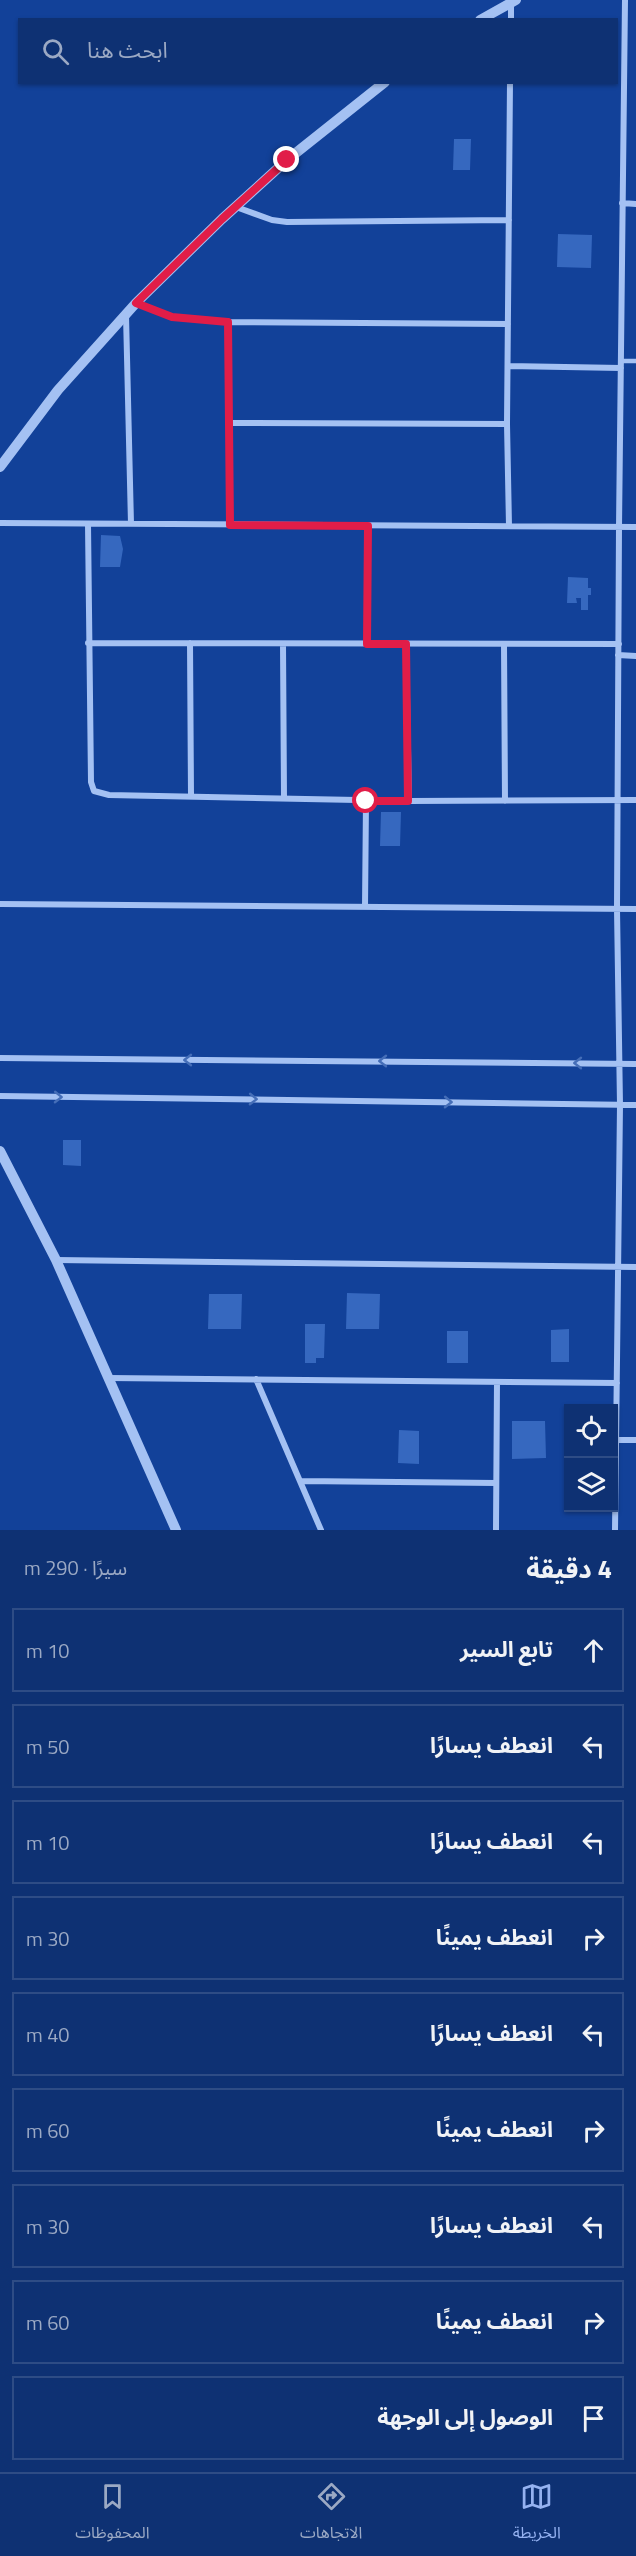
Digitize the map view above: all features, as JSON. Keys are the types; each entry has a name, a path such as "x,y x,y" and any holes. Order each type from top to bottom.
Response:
{"street":[{"path":"616,1404 620,1105 617,909 618,644 625,0"},
{"path":"484,18 514,1"},
{"path":"511,18 514,1"},
{"path":"0,467 58,390 136,303 287,160 382,84"},
{"path":"509,526 507,424 510,84"},
{"path":"622,203 636,204"},
{"path":"236,207 272,220 287,222 509,220"},
{"path":"136,303 172,317 228,322 508,324"},
{"path":"126,315 131,524"},
{"path":"228,322 230,525"},
{"path":"508,366 621,365"},
{"path":"229,423 507,424"},
{"path":"0,523 636,527"},
{"path":"88,524 91,782 94,791 109,795 366,801 636,800"},
{"path":"367,644 368,526"},
{"path":"88,643 618,644"},
{"path":"190,643 191,796"},
{"path":"283,644 284,798"},
{"path":"406,644 408,801"},
{"path":"504,645 505,801"},
{"path":"618,655 636,656"},
{"path":"365,907 366,801"},
{"path":"0,904 636,909"},
{"path":"0,1058 636,1064"},
{"path":"0,1096 636,1105"},
{"path":"0,1150 56,1260 176,1530"},
{"path":"56,1260 636,1266"},
{"path":"108,1378 616,1383"},
{"path":"256,1379 321,1530"},
{"path":"496,1530 497,1382"},
{"path":"618,1440 636,1440"},
{"path":"615,1530 616,1458"},
{"path":"300,1481 496,1483"}],"lane":[{"path":"621,365 636,361"}],"building":[{"path":"454,139 471,139 470,170 453,170"},
{"path":"558,234 592,235 591,268 557,267"},
{"path":"101,535 120,536 123,549 120,567 100,567"},
{"path":"568,577 588,578 591,595 588,595 588,610 581,610 581,598 576,598 577,603 567,603"},
{"path":"381,812 401,812 400,846 380,846"},
{"path":"63,1140 81,1140 81,1166 63,1165"},
{"path":"347,1293 380,1294 379,1329 346,1329"},
{"path":"209,1294 242,1294 241,1329 208,1329"},
{"path":"305,1324 325,1324 324,1358 316,1358 316,1363 305,1363"},
{"path":"569,1329 569,1362 551,1362 551,1330"},
{"path":"447,1331 468,1331 468,1363 447,1363"},
{"path":"512,1421 545,1421 546,1458 512,1459"},
{"path":"399,1430 419,1431 419,1464 398,1463"}],"route":[{"path":"287,160 222,219 136,303 172,317 228,322 230,525 368,526 367,644 406,644 408,801 366,801"}]}
